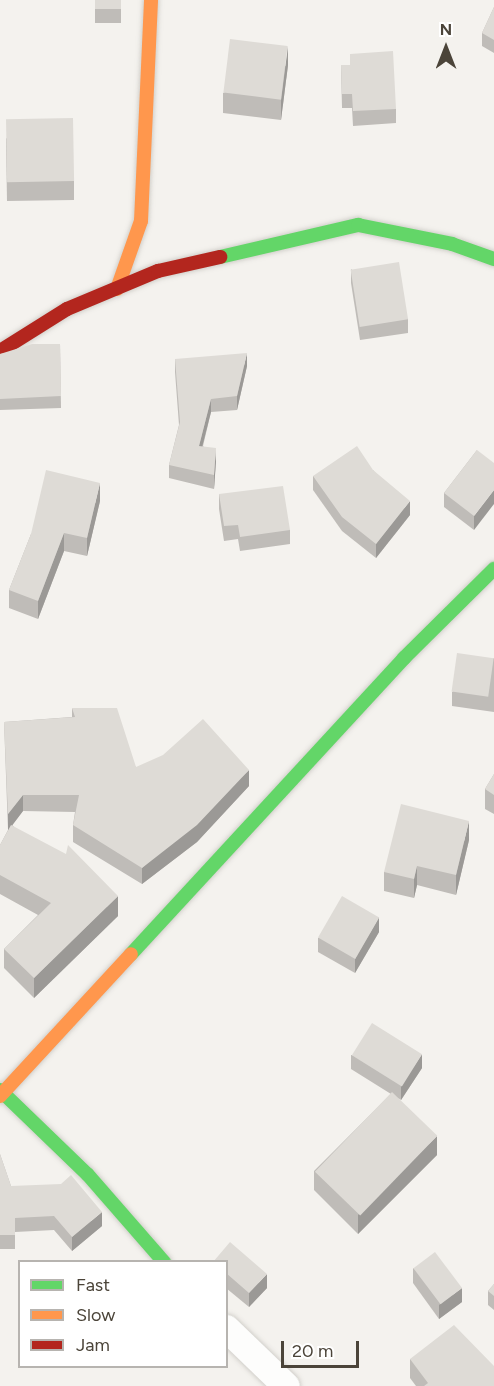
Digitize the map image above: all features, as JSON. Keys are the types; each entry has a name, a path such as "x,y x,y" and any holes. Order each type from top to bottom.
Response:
{"street":[{"path":"117,289 141,221 151,0"},
{"path":"0,351 68,309 158,271 358,225 452,244 494,259"},
{"path":"162,1260 2,1093 404,658 494,569"},
{"path":"228,1330 286,1386"}],"building":[{"path":"95,0 121,0 121,9 95,9"},
{"path":"494,7 494,40 482,33"},
{"path":"230,39 288,46 281,100 223,93"},
{"path":"393,51 396,109 353,111 352,94 342,94 341,65 350,65 350,54"},
{"path":"73,118 74,181 7,182 6,119"},
{"path":"399,262 408,319 360,327 351,270"},
{"path":"32,344 60,344 61,396 0,399 0,354"},
{"path":"247,353 237,396 211,399 199,446 216,448 214,475 169,465 180,422 175,359"},
{"path":"357,446 373,470 410,501 376,544 342,517 313,476"},
{"path":"477,450 494,463 494,490 474,516 444,493"},
{"path":"46,470 100,483 87,538 64,533 38,601 9,590 31,534"},
{"path":"283,486 290,530 240,537 238,525 224,526 219,494"},
{"path":"457,653 494,658 488,697 452,692"},
{"path":"72,708 117,708 136,767 163,755 203,719 249,770 197,825 142,868 73,825 79,795 23,795 8,814 4,722 75,717"},
{"path":"494,774 494,795 485,789"},
{"path":"401,804 469,821 456,875 417,866 414,879 384,872"},
{"path":"11,825 66,854 68,845 118,896 34,978 4,949 51,903 0,875 0,845"},
{"path":"342,896 379,918 355,959 318,938"},
{"path":"372,1023 422,1054 402,1086 352,1055"},
{"path":"392,1092 437,1136 360,1216 315,1172"},
{"path":"0,1154 11,1186 61,1184 71,1175 102,1212 72,1237 54,1216 15,1218 15,1235 0,1235"},
{"path":"230,1242 267,1274 249,1293 228,1275 228,1260 215,1260"},
{"path":"435,1252 462,1288 441,1304 413,1268"},
{"path":"494,1284 494,1296 488,1291"},
{"path":"454,1325 494,1366 494,1386 424,1386 428,1383 410,1359"}],"traffic: fast":[{"path":"220,257 358,225 452,244 494,259"},
{"path":"131,954 404,658 494,569"},
{"path":"0,1090 88,1175 162,1260"}],"traffic: slow":[{"path":"117,289 141,221 151,0"},
{"path":"0,1096 131,954"}],"traffic: jam":[{"path":"0,351 67,309 158,271 220,257"}]}
